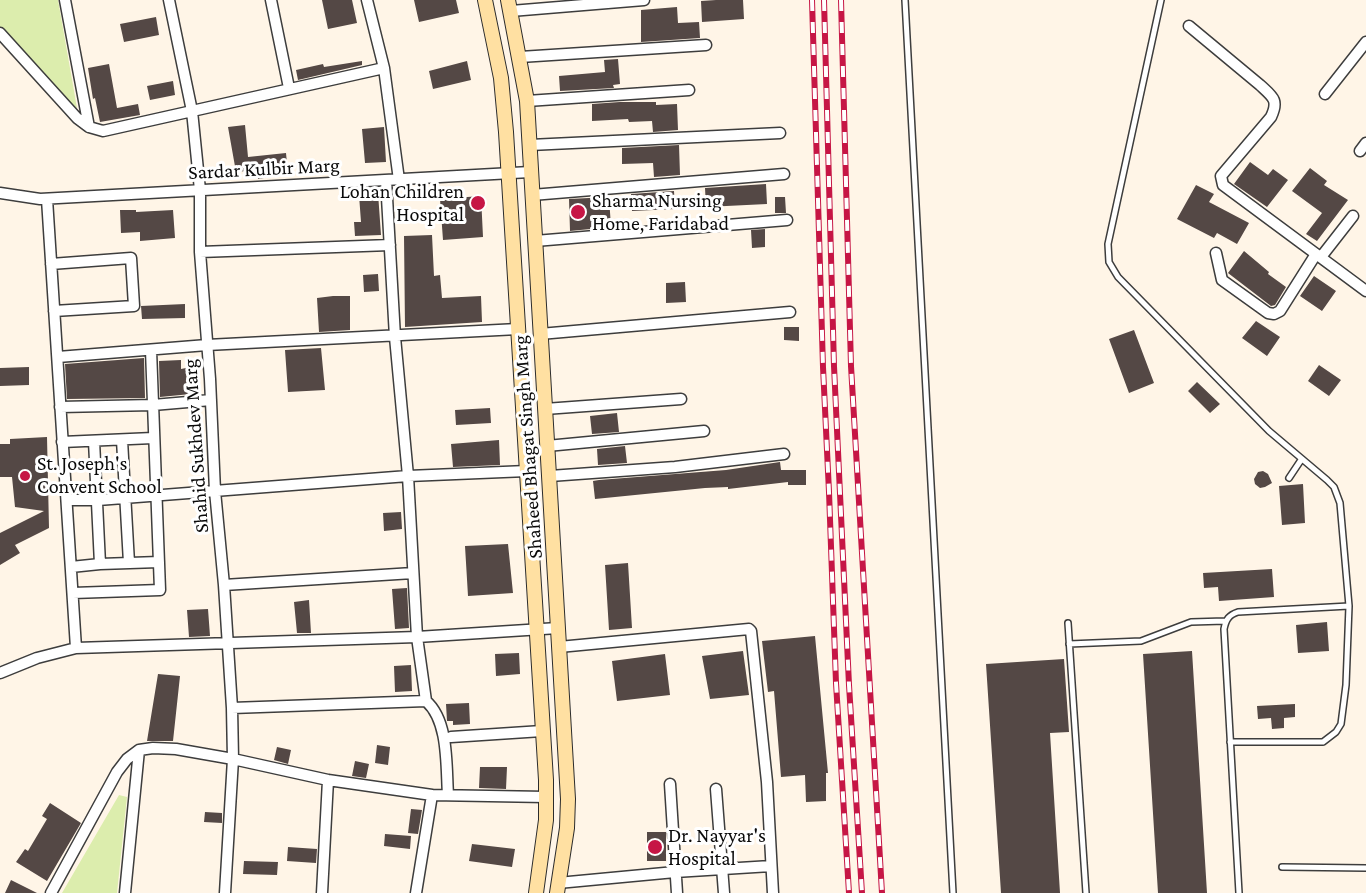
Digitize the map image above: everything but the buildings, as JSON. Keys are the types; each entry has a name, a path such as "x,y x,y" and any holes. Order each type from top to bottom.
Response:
{"street":[{"path":"65,0 90,127"},
{"name":"Shahid Sukhdev Marg","path":"169,0 192,111 200,190 200,252 232,708 233,759 225,893"},
{"path":"271,0 289,88"},
{"path":"367,0 384,68 399,180"},
{"name":"Shaheed Bhagat Singh Marg","path":"485,0 501,78 509,173 546,797 546,820 536,893"},
{"path":"509,6 644,0"},
{"name":"Shaheed Bhagat Singh Marg","path":"509,6 527,101 568,799 567,828 558,888"},
{"path":"1189,26 1260,85 1275,102 1271,117 1221,176 1223,185 1366,291"},
{"path":"0,33 77,118 90,127 103,131 121,129 289,88 384,68"},
{"path":"1325,94 1366,42"},
{"path":"520,57 706,45"},
{"path":"527,101 689,90"},
{"path":"530,145 780,133"},
{"name":"Sardar Kulbir Marg","path":"0,193 47,199 530,172"},
{"path":"532,195 784,174"},
{"path":"386,180 395,337 408,476 417,637 426,700 434,708 443,738 448,795"},
{"path":"47,199 76,648"},
{"path":"1216,253 1222,280 1268,313 1274,314 1280,310 1319,255 1353,216"},
{"path":"534,241 787,220"},
{"path":"200,252 390,245"},
{"path":"51,264 131,258 134,306 54,311"},
{"path":"540,334 790,312"},
{"path":"58,357 207,345 518,329"},
{"path":"73,593 160,590 151,350"},
{"path":"545,409 681,399"},
{"path":"60,407 153,405 211,400"},
{"path":"547,446 704,431"},
{"path":"63,442 153,438"},
{"path":"122,440 129,563"},
{"path":"94,441 100,564"},
{"path":"550,476 675,467 784,454"},
{"path":"67,500 98,500 408,476 526,471"},
{"path":"71,567 159,562"},
{"path":"224,585 413,573"},
{"path":"0,673 36,658 76,648 417,637 558,628"},
{"path":"559,647 749,629 767,782 773,893"},
{"path":"232,708 426,700"},
{"path":"451,737 542,731"},
{"path":"51,893 117,772 127,759 139,750 153,748 176,750 233,759 328,780 432,795 546,797"},
{"path":"125,893 139,750"},
{"path":"322,893 328,780"},
{"path":"670,784 677,893"},
{"path":"716,789 724,893"},
{"path":"416,893 432,795"},
{"path":"558,888 675,872 771,866"}],"lane":[{"path":"905,0 953,893"},
{"path":"1161,0 1108,244 1109,262 1118,277 1269,432 1327,480 1338,494 1342,513 1349,606 1343,717 1336,732 1323,742 1230,742"},
{"path":"1289,478 1302,460"},
{"path":"1239,893 1225,621 1231,615 1239,612 1349,606"},
{"path":"1069,644 1140,641 1191,622 1225,621"},
{"path":"1068,623 1086,893"},
{"path":"1282,867 1366,868"}],"green space":[{"path":"0,0 58,0 77,108 71,112 0,30"},
{"path":"119,795 127,797 117,893 62,893"}],"railway":[{"path":"812,0 823,367 836,683 849,893"},
{"path":"824,0 834,366 849,685 862,893"},
{"path":"841,0 851,366 882,893"}],"place":[{"name":"Lohan Children Hospital","path":"478,203"},
{"name":"Sharma Nursing Home, Faridabad","path":"578,212"},
{"name":"St. Joseph's Convent School","path":"25,476"},
{"name":"Dr. Nayyar's Hospital","path":"655,847"}]}
